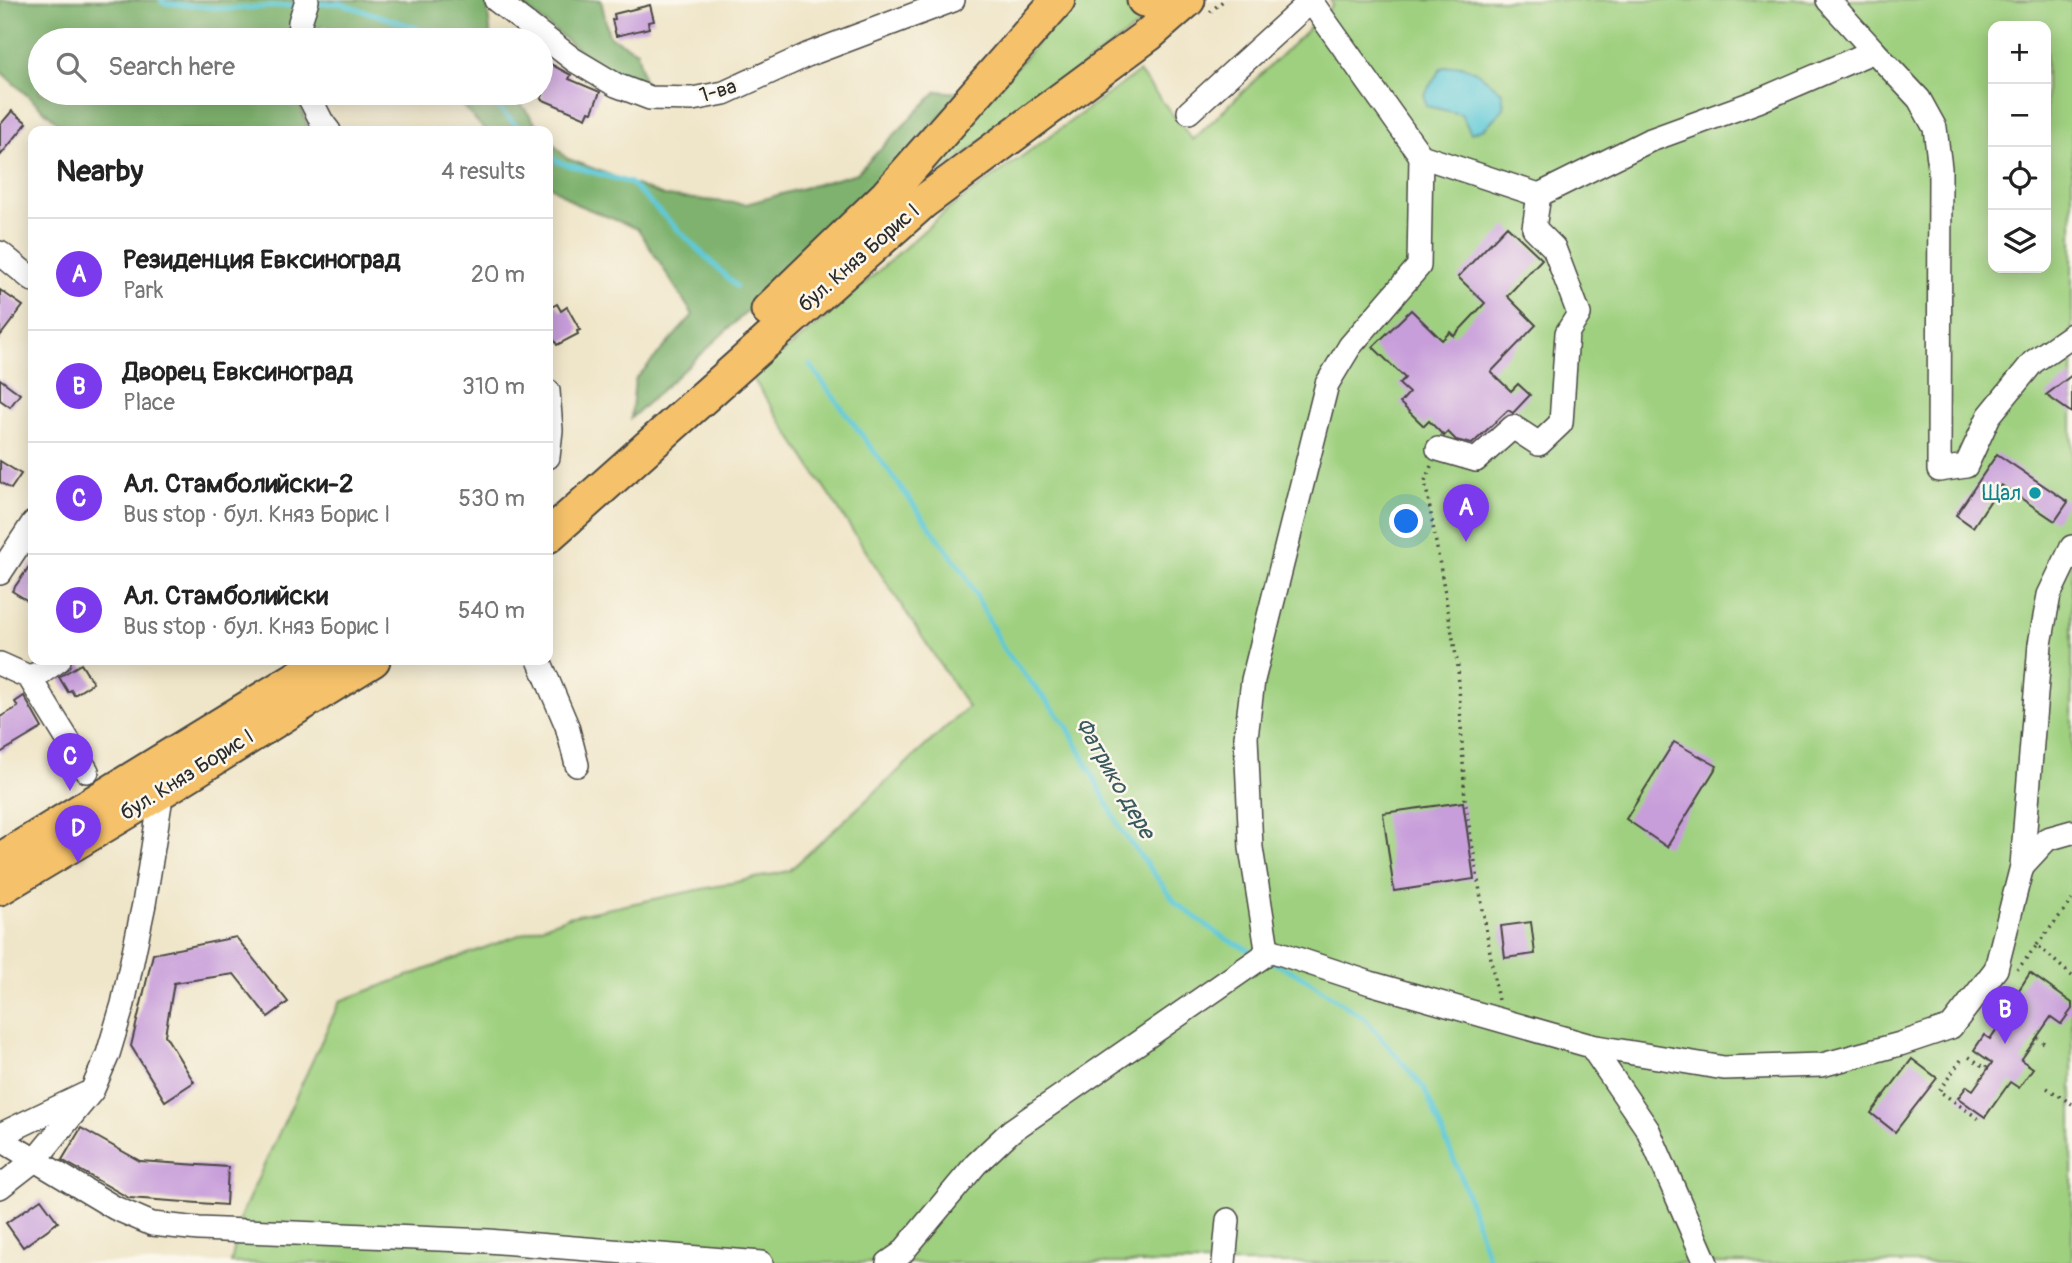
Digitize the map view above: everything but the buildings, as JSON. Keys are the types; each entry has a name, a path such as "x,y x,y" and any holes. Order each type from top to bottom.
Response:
{"highway":[{"name":"бул. Княз Борис I","path":"553,501 728,348 887,195 1058,0"},
{"path":"1144,0 1167,0"},
{"name":"бул. Княз Борис I","path":"553,532 922,202 1149,35 1195,9"},
{"name":"бул. Княз Борис I","path":"0,860 318,665"},
{"name":"бул. Княз Борис I","path":"0,888 365,665"}],"street":[{"path":"300,28 307,0"},
{"name":"1-ва","path":"496,0 532,28"},
{"name":"1-ва","path":"553,44 616,85 650,98 692,99 724,93 807,55 953,0"},
{"path":"898,1260 976,1164 1011,1131 1262,957 1267,949 1251,848 1245,737 1253,680 1327,384 1350,345 1419,266 1421,156 1311,0 1189,112"},
{"path":"1828,0 1919,99 1935,128 1940,168 1939,470 1966,466 1989,416 2033,362 2072,335"},
{"path":"1421,156 1539,195 1647,141 1758,101 1874,51"},
{"path":"313,105 326,126"},
{"path":"1438,449 1476,460 1513,427 1539,444 1561,423 1567,333 1579,314 1553,248 1534,228 1539,195"},
{"path":"0,253 28,276"},
{"path":"0,573 28,531"},
{"path":"1267,949 1370,983 1591,1046 1724,1068 1822,1065 1951,1027 1996,969 2022,866 2040,644 2049,595 2072,547"},
{"path":"0,664 29,677 86,771"},
{"path":"29,677 52,665"},
{"path":"541,665 567,726 577,765"},
{"path":"0,1187 36,1159 92,1091 108,1054 123,1004 144,904 162,791"},
{"path":"2022,866 2047,839 2072,832"},
{"path":"1591,1046 1648,1130 1706,1263"},
{"path":"0,1137 92,1091"},
{"path":"0,1137 115,1208 152,1224 237,1231 488,1241 761,1263"},
{"path":"1224,1263 1228,1220"}],"path":[{"path":"1195,9 1224,0"},
{"path":"1438,449 1425,481 1458,667 1465,801 1502,1020"},
{"path":"2011,978 2072,900"},
{"path":"2037,945 2072,976"},
{"path":"2037,1037 2044,1043"},
{"path":"1969,1057 1986,1068 1991,1062"},
{"path":"1961,1060 1939,1091 1982,1121"},
{"path":"2047,1088 2072,1104"}],"green space":[{"path":"0,0 491,0 487,2 490,28 28,28 28,96 0,71"},
{"path":"515,0 601,0 609,36 637,51 644,82 604,69"},
{"path":"1074,0 1125,0 1148,18 901,201"},
{"path":"1330,0 2072,0 2072,1263 231,1263 241,1215 340,1001 568,917 789,871 968,707 752,377 820,323 946,211 1139,72 1193,140 1333,5"},
{"path":"937,91 961,93 821,248 631,418 635,380 693,315 638,229 576,204 553,188 553,144 566,158 664,196 746,204 857,173"},
{"path":"38,105 300,105 308,126 61,126"},
{"path":"461,105 521,105 538,126 481,126"}],"water":[{"path":"1457,65 1476,71 1502,92 1504,108 1485,128 1471,133 1461,114 1426,106 1424,95 1441,68"}],"waterway":[{"name":"Фатрико дере","path":"161,0 164,3 228,9 300,5"},
{"name":"Фатрико дере","path":"313,4 339,3 417,28"},
{"name":"Фатрико дере","path":"496,105 517,126"},
{"name":"Фатрико дере","path":"553,158 558,162 630,183 736,286"},
{"name":"Фатрико дере","path":"810,365 965,574 1004,650 1066,724 1121,830 1176,903 1224,938 1257,954"},
{"name":"Фатрико дере","path":"1272,962 1303,977 1365,1019 1424,1088 1462,1179 1490,1263"}],"place":[{"name":"Щал","path":"2035,493"},
{"name":"Резиденция Евксиноград","path":"1466,542"},
{"name":"Ал. Стамболийски-2","path":"70,791"},
{"name":"Ал. Стамболийски","path":"78,863"},
{"name":"Дворец Евксиноград","path":"2005,1044"}]}
